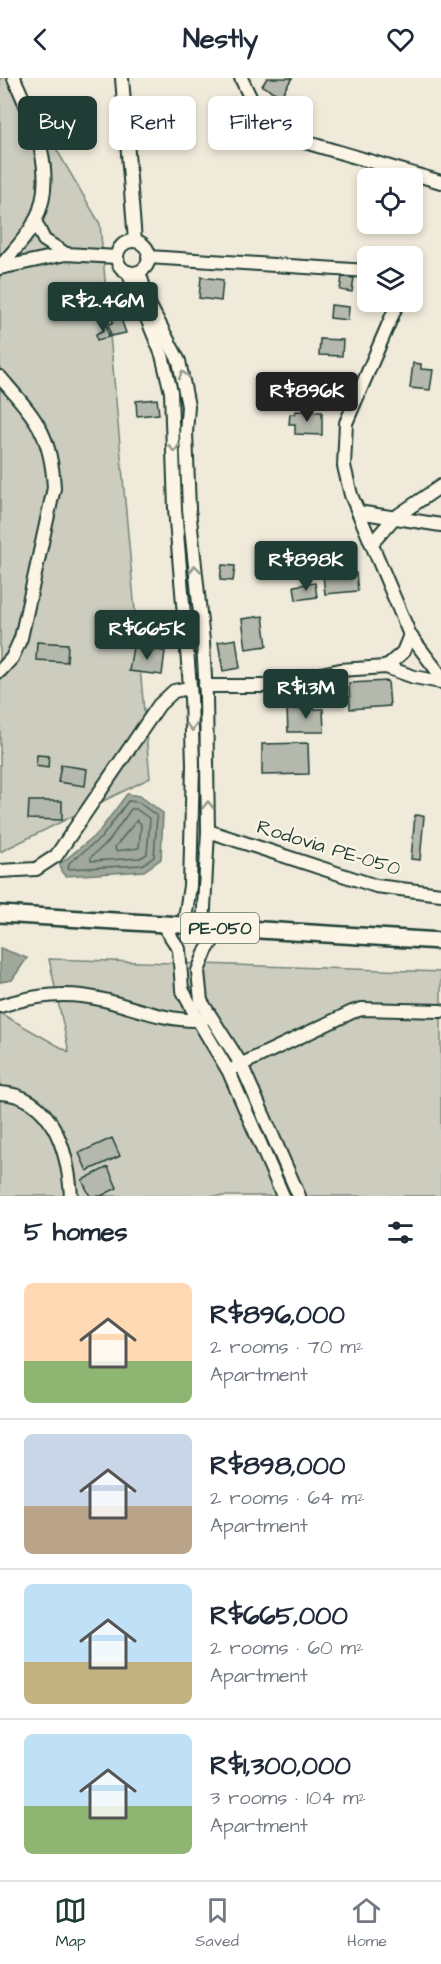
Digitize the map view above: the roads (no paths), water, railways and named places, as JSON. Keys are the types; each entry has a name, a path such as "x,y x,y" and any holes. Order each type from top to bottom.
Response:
{"main road":[{"name":"PE-050","path":"0,914 441,940"}],"street":[{"path":"0,268 35,221 44,199 44,160 30,114 14,78"},
{"path":"122,78 135,241"},
{"path":"241,78 262,122 274,133 441,182"},
{"path":"35,221 44,240 66,254"},
{"path":"133,272 146,266 148,257 146,248 135,241 122,245 117,257 120,266 133,272 179,361 188,406 189,509 205,687 208,831 203,927"},
{"path":"0,268 66,254 117,257"},
{"path":"148,257 357,270"},
{"path":"133,272 162,355 171,392 174,509 193,765 190,885 184,925"},
{"path":"394,312 346,423 345,474 358,512 410,635 441,676"},
{"path":"0,376 39,423 47,440 53,465 54,488 21,638 12,658 0,671"},
{"path":"373,543 394,518 441,486"},
{"path":"358,512 441,525"},
{"path":"386,667 403,652 410,635"},
{"path":"0,871 36,869 56,856 159,705 174,692 189,688 263,686 340,670 386,667 414,677 441,682"},
{"path":"189,688 205,687"},
{"name":"Rodovia PE-050","path":"208,831 376,886 441,894"},
{"path":"192,845 207,846"},
{"path":"190,885 205,887"},
{"path":"163,925 179,949 184,997 228,1072 283,1196"},
{"path":"221,928 206,951 198,970 198,990 201,1001 241,1064 299,1196"},
{"path":"181,968 198,970"},
{"path":"0,1006 36,996 62,994 88,996 180,1020 214,1019"},
{"path":"228,1072 362,1009 441,1011"},
{"path":"0,1093 33,1102 50,1121 65,1155 71,1196"},
{"path":"261,1146 275,1140"}],"water":[{"path":"127,794 140,796 163,813 161,859 144,871 65,876 60,864 98,833"},
{"path":"0,948 27,958 12,980 0,982"}]}
